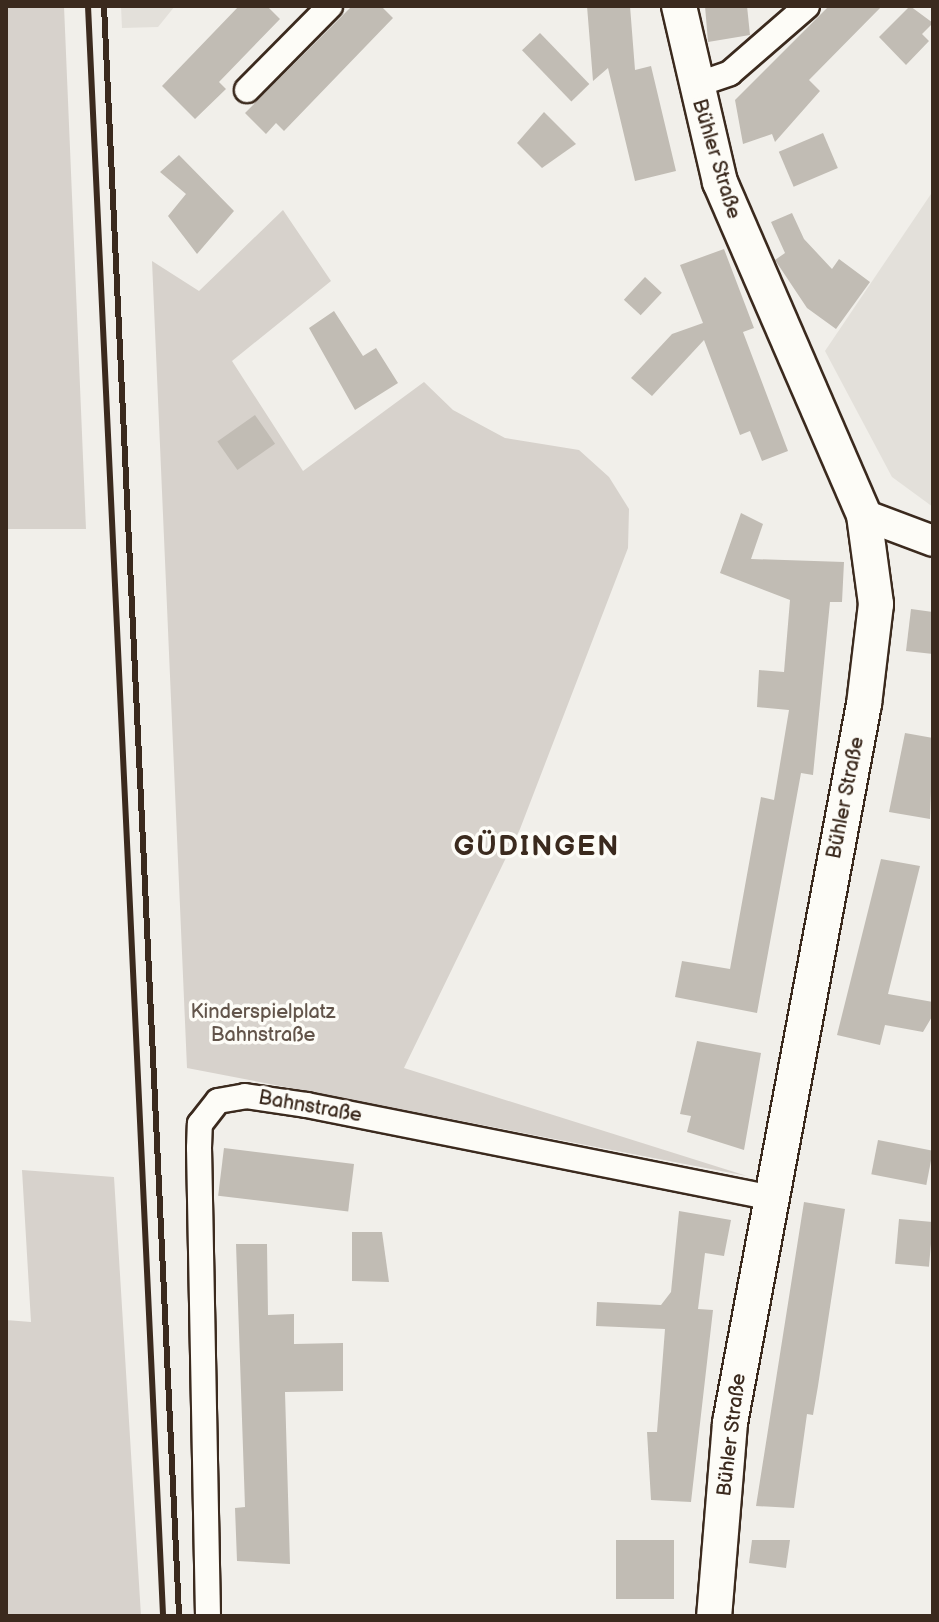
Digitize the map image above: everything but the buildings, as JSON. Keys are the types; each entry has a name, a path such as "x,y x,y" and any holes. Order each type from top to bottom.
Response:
{"main road":[{"name":"Bühler Straße","path":"679,6 693,86 756,275 864,515 876,604 864,704 730,1423 714,1616"}],"street":[{"path":"247,90 330,6"},
{"path":"693,86 730,73 807,6"},
{"path":"864,515 933,541"},
{"name":"Bahnstraße","path":"208,1616 199,1148 200,1124 218,1101 245,1096 307,1105 771,1198"}],"shaded area":[{"path":"121,6 175,6 158,27 122,28"},
{"path":"933,191 933,507 892,477 825,351"}],"green space":[{"path":"6,6 64,6 86,529 6,529"},
{"name":"Kinderspielplatz Bahnstraße","path":"283,210 331,281 232,361 303,471 424,382 453,410 505,438 579,450 609,477 629,509 628,548 520,829 404,1068 747,1176 187,1068 152,261 199,291"},
{"path":"22,1170 114,1177 141,1616 6,1616 6,1320 31,1322"}],"railway":[{"path":"88,6 163,1616"},
{"path":"104,6 179,1616"}],"district":[{"name":"GÜDINGEN","path":"537,847"}]}
